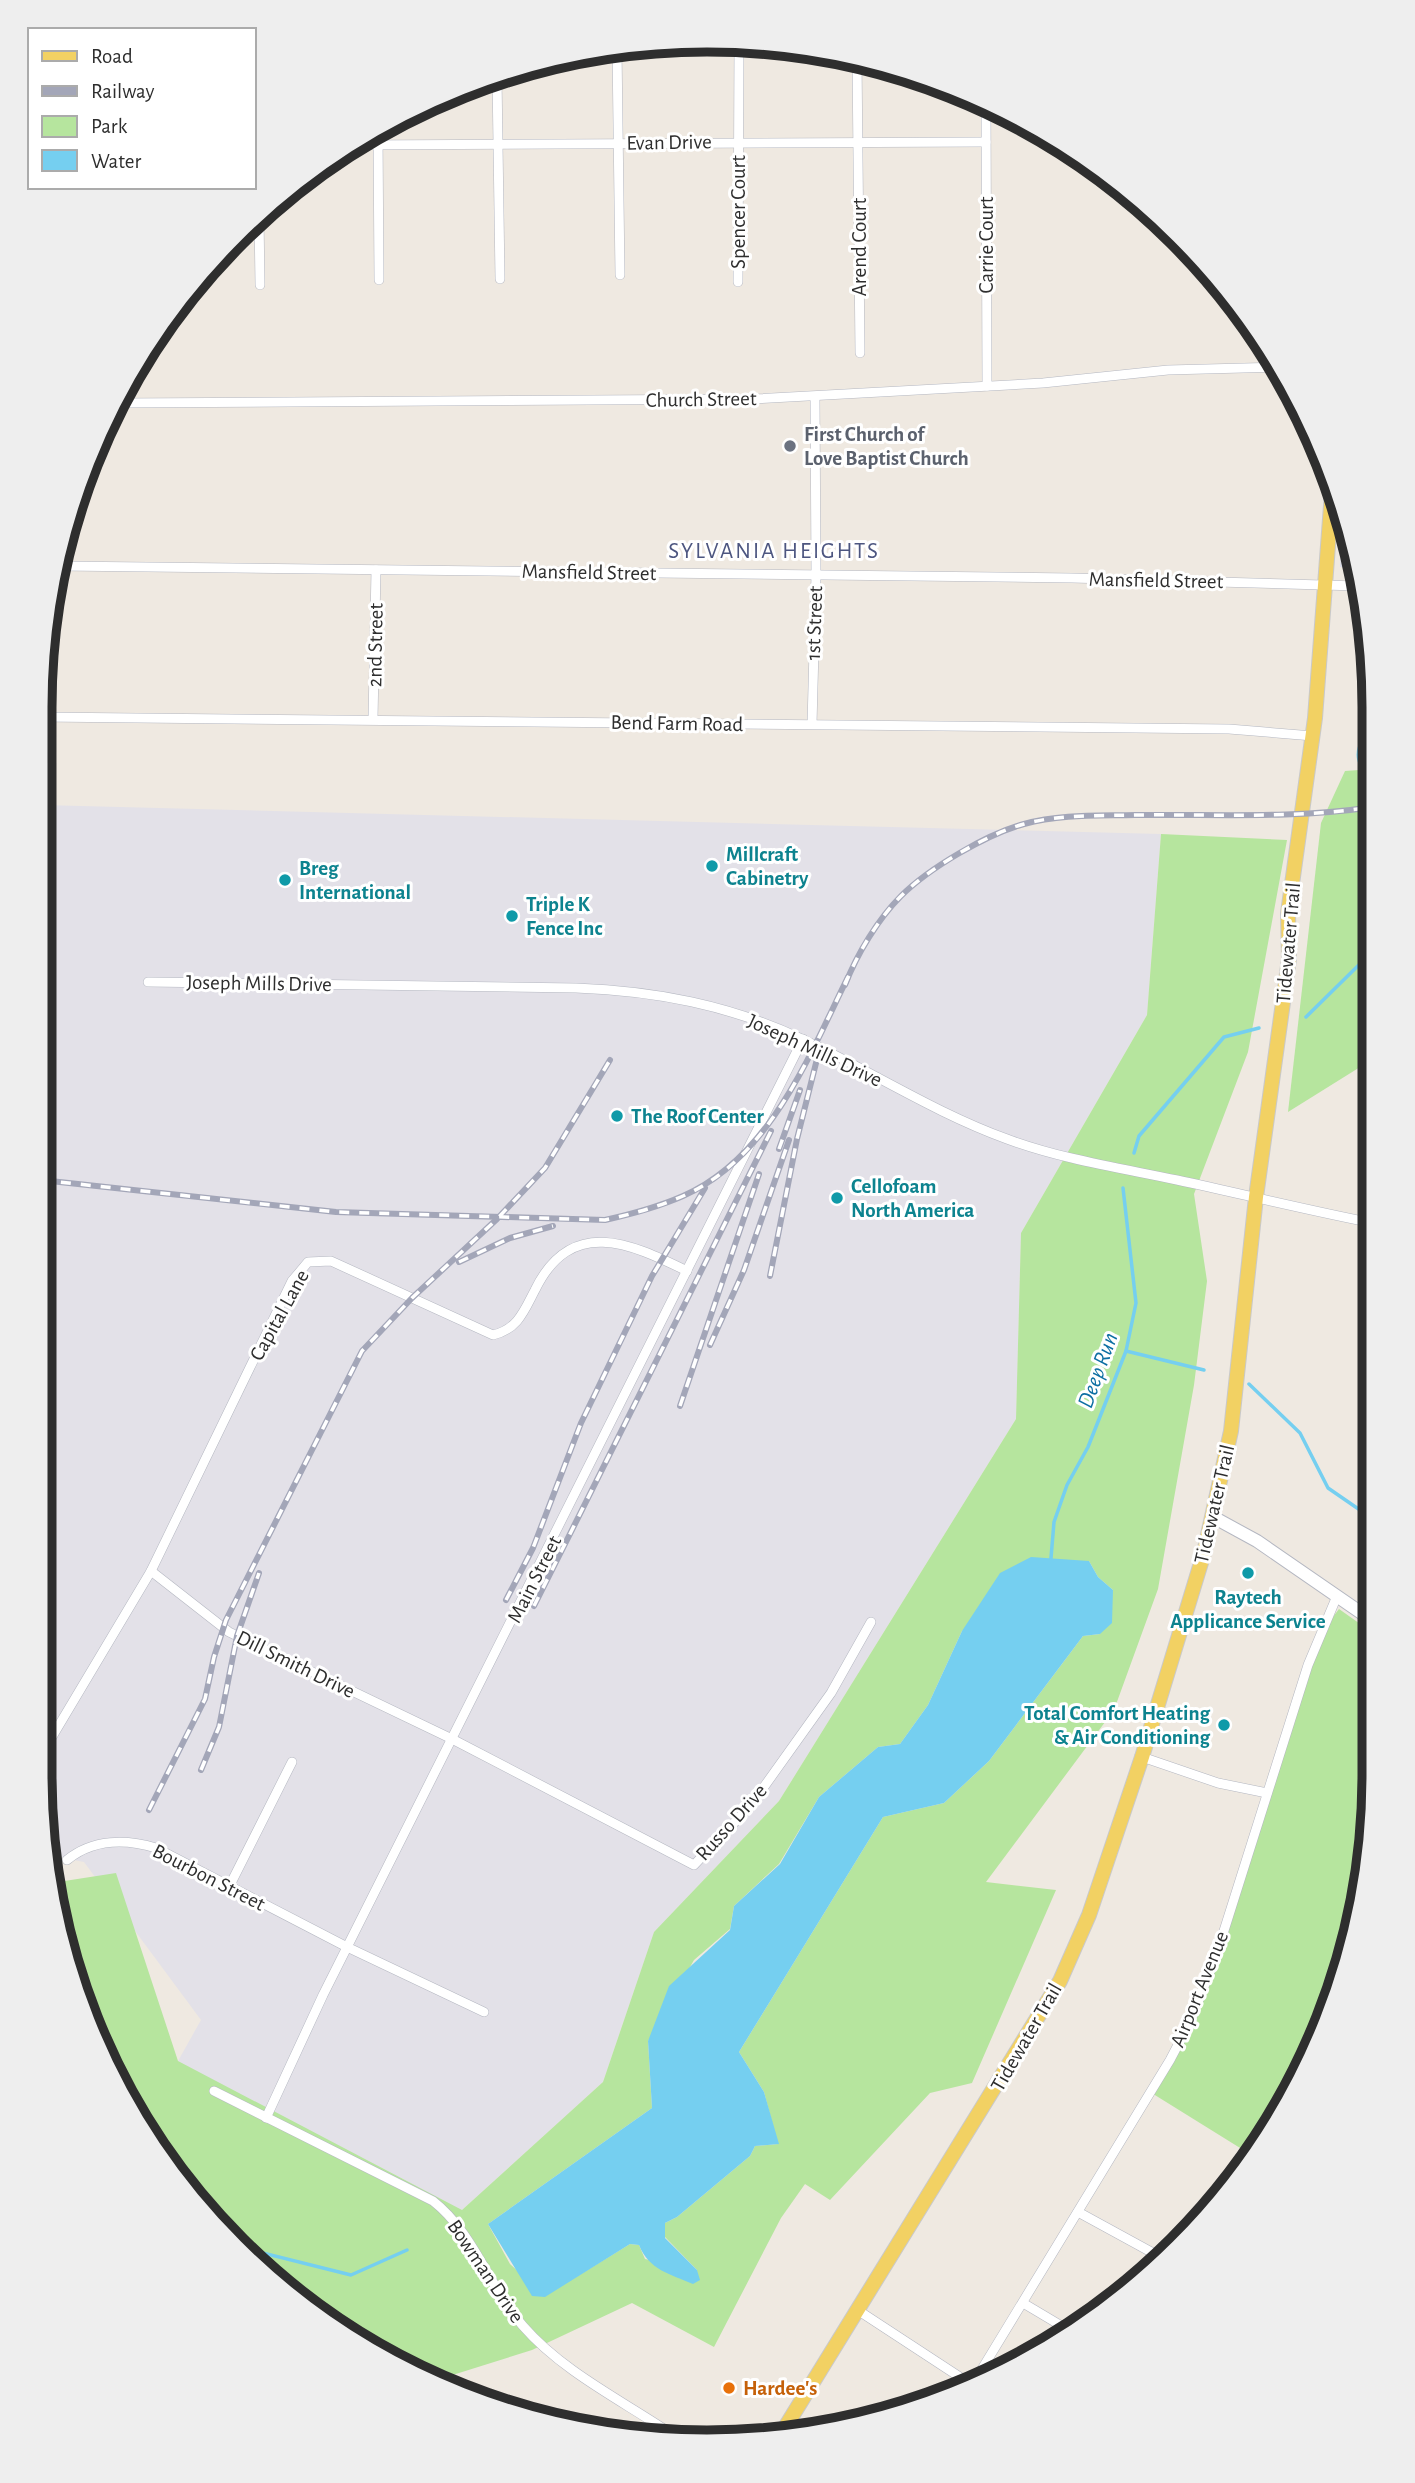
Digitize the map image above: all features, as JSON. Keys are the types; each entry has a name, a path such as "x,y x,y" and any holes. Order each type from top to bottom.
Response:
{"main road":[{"name":"Tidewater Trail","path":"786,2426 1060,1981 1089,1915 1142,1757 1213,1517 1238,1384 1256,1197 1281,1030 1289,959 1288,913 1313,736 1331,508"},
{"path":"1213,1517 1256,1541 1362,1613"}],"street":[{"name":"Spencer Court","path":"738,282 739,53"},
{"path":"617,59 620,275"},
{"name":"Arend Court","path":"858,70 860,353"},
{"path":"497,87 500,279"},
{"name":"Carrie Court","path":"986,115 987,386"},
{"path":"378,141 379,280"},
{"name":"Evan Drive","path":"372,145 739,141 986,142"},
{"path":"259,230 260,285"},
{"name":"Church Street","path":"128,402 815,397 1098,379 1168,370 1267,367"},
{"name":"1st Street","path":"812,724 816,575 815,397"},
{"name":"Mansfield Street","path":"68,566 816,575 1351,585"},
{"name":"2nd Street","path":"373,719 376,570"},
{"name":"Bend Farm Road","path":"52,716 1229,729 1313,736"},
{"name":"Joseph Mills Drive","path":"148,982 626,990 719,1007 803,1039 934,1107 1009,1140 1107,1166 1362,1221"},
{"name":"Main Street","path":"266,2118 347,1947 803,1039"},
{"name":"Capital Lane","path":"52,1737 151,1571 292,1281 308,1262 331,1261 493,1335 512,1328 521,1318 542,1274 558,1257 591,1242 622,1242 650,1252 687,1271"},
{"name":"Dill Smith Drive","path":"151,1571 229,1632 452,1739"},
{"name":"Airport Avenue","path":"982,2370 1190,2022 1216,1956 1317,1638 1337,1596"},
{"name":"Russo Drive","path":"452,1739 694,1865 751,1805 831,1693 871,1622"},
{"path":"1142,1757 1218,1783 1267,1793"},
{"path":"229,1887 292,1762"},
{"name":"Bourbon Street","path":"67,1860 97,1844 142,1843 156,1848 347,1947 484,2012"},
{"name":"Bowman Drive","path":"214,2091 421,2194 445,2210 456,2222 509,2308 544,2348 664,2429"},
{"path":"1078,2212 1155,2254"},
{"path":"1023,2303 1062,2326"},
{"path":"859,2311 962,2379"}],"shaded area":[{"path":"1341,543 1347,568 1340,567"},
{"path":"52,805 1161,834 1147,1015 1021,1233 1016,1419 779,1801 654,1932 603,2082 462,2210 405,2213 178,2061 201,2020 84,1862 58,1857 52,1776"}],"green space":[{"path":"1362,770 1362,1066 1288,1112 1321,823 1345,771"},
{"path":"1161,834 1287,840 1248,1052 1194,1194 1207,1281 1194,1385 1158,1589 1114,1710 986,1882 1056,1890 972,2083 930,2093 830,2200 805,2184 781,2218 714,2347 632,2303 532,2350 447,2377 380,2343 309,2295 244,2239 188,2174 163,2139 140,2103 102,2026 75,1945 61,1881 116,1873 178,2061 462,2210 603,2082 654,1932 779,1801 1016,1419 1021,1233 1147,1015","holes":["1089,1561 1098,1577 1113,1590 1100,1634 1083,1636 989,1761 944,1803 883,1817 739,2052 764,2092 778,2144 755,2146 750,2156 677,2217 665,2223 665,2237 697,2270 645,2259 639,2245 630,2244 545,2296 510,2264 488,2224 652,2108 648,2041 694,1960 730,1929 734,1906 779,1864 819,1797 878,1747 900,1744 928,1705 962,1631"]},
{"path":"1339,1609 1362,1625 1362,1776 1357,1861 1340,1945 1313,2026 1275,2103 1244,2150 1150,2092 1190,2022 1317,1638"}],"water":[{"path":"1362,739 1362,766 1357,759"},
{"path":"1031,1557 1089,1561 1098,1577 1113,1590 1112,1623 1100,1634 1083,1636 989,1761 944,1803 883,1817 739,2052 764,2092 779,2144 755,2146 750,2156 677,2217 665,2223 665,2238 697,2270 700,2280 693,2284 661,2270 648,2260 639,2245 630,2244 545,2297 532,2296 488,2224 652,2108 648,2041 669,1986 730,1930 734,1906 780,1864 819,1797 878,1747 900,1744 928,1705 962,1631 1000,1573"}],"waterway":[{"name":"Deep Run","path":"1306,1017 1362,962"},
{"name":"Deep Run","path":"1134,1153 1139,1136 1224,1037 1259,1028"},
{"name":"Deep Run","path":"1051,1558 1054,1522 1067,1485 1088,1447 1126,1351 1136,1303 1123,1188"},
{"path":"1126,1351 1204,1370"},
{"path":"1249,1384 1300,1433 1328,1488 1362,1511"},
{"name":"Deep Run","path":"258,2252 351,2275 407,2250"}],"railway":[{"path":"845,985 869,937 901,896 942,864 1009,829 1038,821 1079,816 1284,815 1362,808"},
{"path":"52,1181 336,1212 605,1220 625,1215 683,1196 713,1179 740,1157 763,1131 802,1071 848,977"},
{"path":"770,1276 797,1139 820,1047"},
{"path":"149,1810 205,1699 226,1620 362,1351 412,1298 497,1219 545,1168 610,1060"},
{"path":"779,1149 800,1090"},
{"path":"534,1606 771,1131"},
{"path":"710,1345 744,1270 789,1140"},
{"path":"680,1406 759,1174"},
{"path":"506,1600 533,1548 581,1423 652,1276 705,1188"},
{"path":"459,1262 510,1238 553,1226"},
{"path":"201,1770 219,1727 237,1636 259,1573"}],"place":[{"name":"First Church of Love Baptist Church","path":"790,446"},
{"name":"Millcraft Cabinetry","path":"712,866"},
{"name":"Breg International","path":"285,880"},
{"name":"Triple K Fence Inc","path":"512,916"},
{"name":"The Roof Center","path":"617,1116"},
{"name":"Cellofoam North America","path":"837,1198"},
{"name":"Raytech Applicance Service","path":"1248,1573"},
{"name":"Total Comfort Heating & Air Conditioning","path":"1224,1725"},
{"name":"Hardee's","path":"729,2388"}],"district":[{"name":"SYLVANIA HEIGHTS","path":"774,550"}]}
